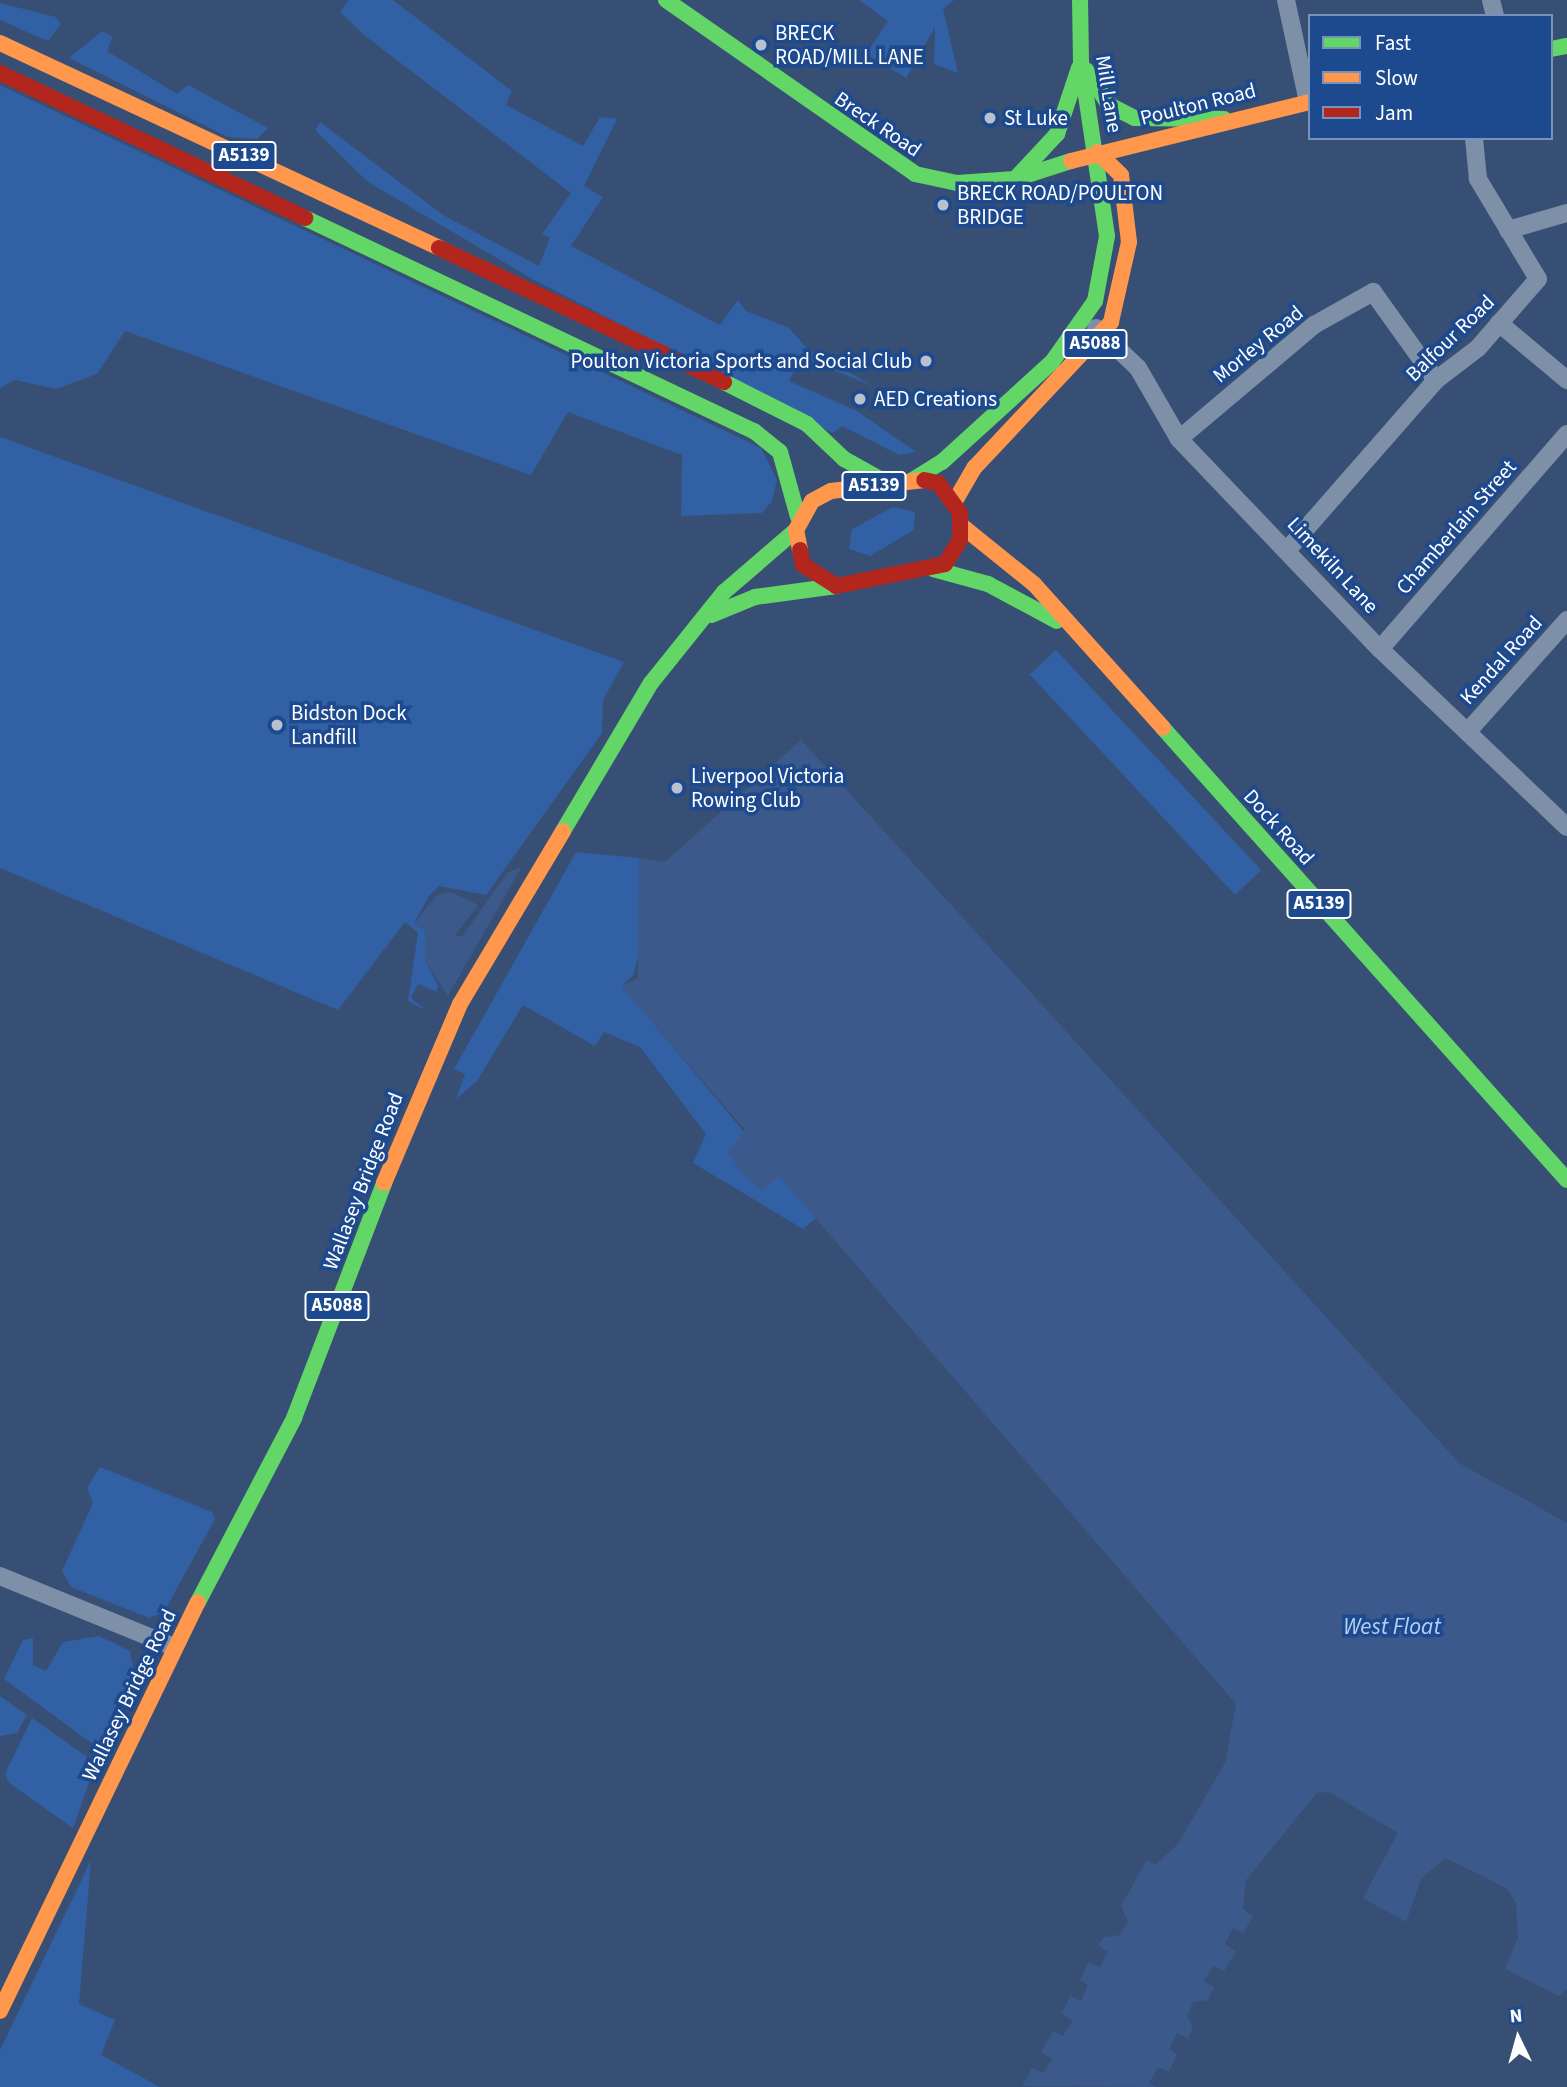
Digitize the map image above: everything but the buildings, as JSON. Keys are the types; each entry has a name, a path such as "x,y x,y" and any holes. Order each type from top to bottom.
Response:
{"main road":[{"name":"Breck Road","path":"666,0 915,174 957,183 1015,179 1097,152"},
{"name":"Mill Lane","path":"1080,0 1081,62 1097,152"},
{"name":"A5139","path":"0,43 744,391 807,424 844,459 889,484"},
{"path":"1015,179 1057,134 1081,62"},
{"path":"1081,62 1109,105 1134,118 1224,119"},
{"name":"A5139","path":"0,73 754,431 780,452 797,523 803,565 836,586 933,569"},
{"name":"Poulton Road","path":"1097,152 1224,119 1308,102"},
{"name":"A5088","path":"911,481 942,462 1052,362 1084,320 1104,269 1107,236 1097,152"},
{"name":"A5088","path":"955,501 975,467 1104,333 1122,293 1129,242 1121,175 1097,152"},
{"name":"A5139","path":"797,523 831,491 911,481 938,483 955,501"},
{"path":"933,569 956,551 962,526 955,501"},
{"name":"A5088","path":"702,619 797,523"},
{"name":"Dock Road","path":"962,526 1034,584 1567,1180"},
{"name":"Dock Road","path":"933,569 988,584 1072,628"},
{"name":"A5088","path":"702,619 755,597 836,586"},
{"name":"Wallasey Bridge Road","path":"0,2011 174,1647 294,1418 416,1100 460,1004 651,683 702,619"}],"street":[{"path":"1286,0 1308,98"},
{"name":"Balfour Road","path":"1289,548 1436,380 1499,323 1538,279 1478,179 1474,140"},
{"path":"1508,229 1567,213"},
{"name":"Morley Road","path":"1178,439 1314,325 1373,292 1436,380"},
{"name":"Limekiln Lane","path":"1084,320 1104,333 1139,369 1178,439 1289,548 1380,649 1470,729 1567,827"},
{"path":"1499,323 1567,380"},
{"name":"Chamberlain Street","path":"1380,649 1567,434"},
{"name":"Kendal Road","path":"1470,729 1567,620"},
{"path":"0,1576 174,1647"}],"shaded area":[{"path":"349,0 393,0 512,91 506,105 583,146 600,117 617,119 584,186 603,197 571,246 720,325 738,300 746,311 789,328 807,348 873,386 801,357 789,381 857,411 916,452 899,455 842,426 833,433 534,280 368,182 315,130 320,122 443,215 539,266 550,238 542,234 571,193 364,35 340,12"},
{"path":"859,0 954,0 943,9 958,73 934,64 935,27 906,78 866,54 888,21"},
{"path":"0,3 56,17 61,24 48,41 0,20"},
{"path":"102,31 113,37 107,51 177,94 188,85 268,128 257,139 228,137 69,58"},
{"path":"0,85 761,448 777,480 772,501 762,513 681,516 682,455 568,412 531,475 125,331 97,374 56,389 15,380 0,388"},
{"name":"Bidston Dock Landfill","path":"0,437 624,662 603,700 602,733 486,895 439,886 429,896 414,923 425,930 425,960 438,986 436,992 418,984 411,998 427,1011 408,1001 418,933 405,922 338,1010 0,868"},
{"path":"893,507 915,512 914,530 870,556 849,549 852,529"},
{"path":"1056,650 1261,870 1235,895 1030,675"},
{"path":"576,852 639,858 643,934 634,974 622,986 816,1218 803,1229 693,1163 706,1134 640,1047 604,1032 595,1046 523,1005 477,1081 456,1099 465,1074 454,1069"},
{"path":"100,1467 212,1512 215,1519 164,1612 149,1618 71,1587 62,1571 93,1503 87,1488"},
{"path":"99,1636 130,1651 134,1671 101,1750 4,1679 23,1640 33,1638 33,1665 46,1671 63,1642"},
{"path":"0,1696 27,1715 17,1733 0,1736"},
{"path":"32,1718 96,1763 73,1828 9,1783 5,1774"},
{"path":"91,1860 79,2004 115,2020 101,2055 160,2087 0,2087 0,2050"}],"water":[{"name":"West Float","path":"801,740 1459,1463 1567,1523 1567,1989 1559,1996 1505,1969 1518,1938 1516,1903 1507,1889 1479,1874 1445,1858 1421,1879 1406,1922 1363,1898 1398,1833 1329,1792 1317,1793 1246,1880 1243,1909 1253,1917 1243,1933 1233,1928 1225,1944 1236,1952 1224,1971 1213,1966 1204,1982 1214,1987 1208,2000 1193,2002 1187,2017 1193,2027 1188,2038 1177,2033 1169,2049 1177,2054 1169,2072 1158,2067 1149,2083 1156,2087 1022,2086 1032,2068 1043,2073 1052,2059 1041,2052 1053,2031 1063,2036 1073,2021 1062,2013 1070,1996 1081,2001 1088,1985 1080,1980 1089,1962 1100,1967 1108,1952 1098,1945 1104,1937 1120,1935 1128,1921 1121,1906 1147,1860 1155,1865 1178,1844 1225,1763 1236,1704 779,1176 762,1191 742,1173 728,1153 745,1130 621,986 638,978 639,858 665,862"},
{"path":"522,867 448,996 425,960 425,930 414,923 437,895 451,892 478,905 455,935 462,937 507,873"}],"pier":[{"path":"524,863 526,868 448,996"}],"traffic: fast":[{"path":"666,0 915,174 957,183 1015,179 1071,161"},
{"path":"911,481 942,462 1052,362 1095,301 1107,236 1081,62 1080,0"},
{"path":"1553,49 1567,46"},
{"path":"1015,179 1057,134 1079,68"},
{"path":"1086,70 1109,105 1134,118 1224,119"},
{"path":"305,218 754,431 780,452 798,517"},
{"path":"724,382 807,424 844,459 889,484"},
{"path":"563,831 651,683 724,592 796,530"},
{"path":"933,569 988,584 1057,621"},
{"path":"711,615 755,597 836,586"},
{"path":"1163,728 1567,1180"},
{"path":"198,1602 294,1418 384,1183"}],"traffic: slow":[{"path":"0,43 439,248"},
{"path":"1071,161 1308,102"},
{"path":"955,501 975,467 1111,322 1129,242 1121,175 1097,152"},
{"path":"800,550 796,530 812,501 831,491 924,480"},
{"path":"962,526 1034,584 1163,728"},
{"path":"384,1183 460,1004 563,831"},
{"path":"0,2011 198,1602"}],"traffic: jam":[{"path":"0,73 305,218"},
{"path":"439,248 724,382"},
{"path":"800,550 803,565 836,586 945,564 960,540 960,513 938,483 924,480"}],"place":[{"name":"BRECK ROAD/MILL LANE","path":"761,45"},
{"name":"St Luke","path":"990,118"},
{"name":"BRECK ROAD/POULTON BRIDGE","path":"943,205"},
{"name":"Poulton Victoria Sports and Social Club","path":"926,361"},
{"name":"AED Creations","path":"860,399"},
{"name":"Bidston Dock Landfill","path":"277,725"},
{"name":"Liverpool Victoria Rowing Club","path":"677,788"}]}
